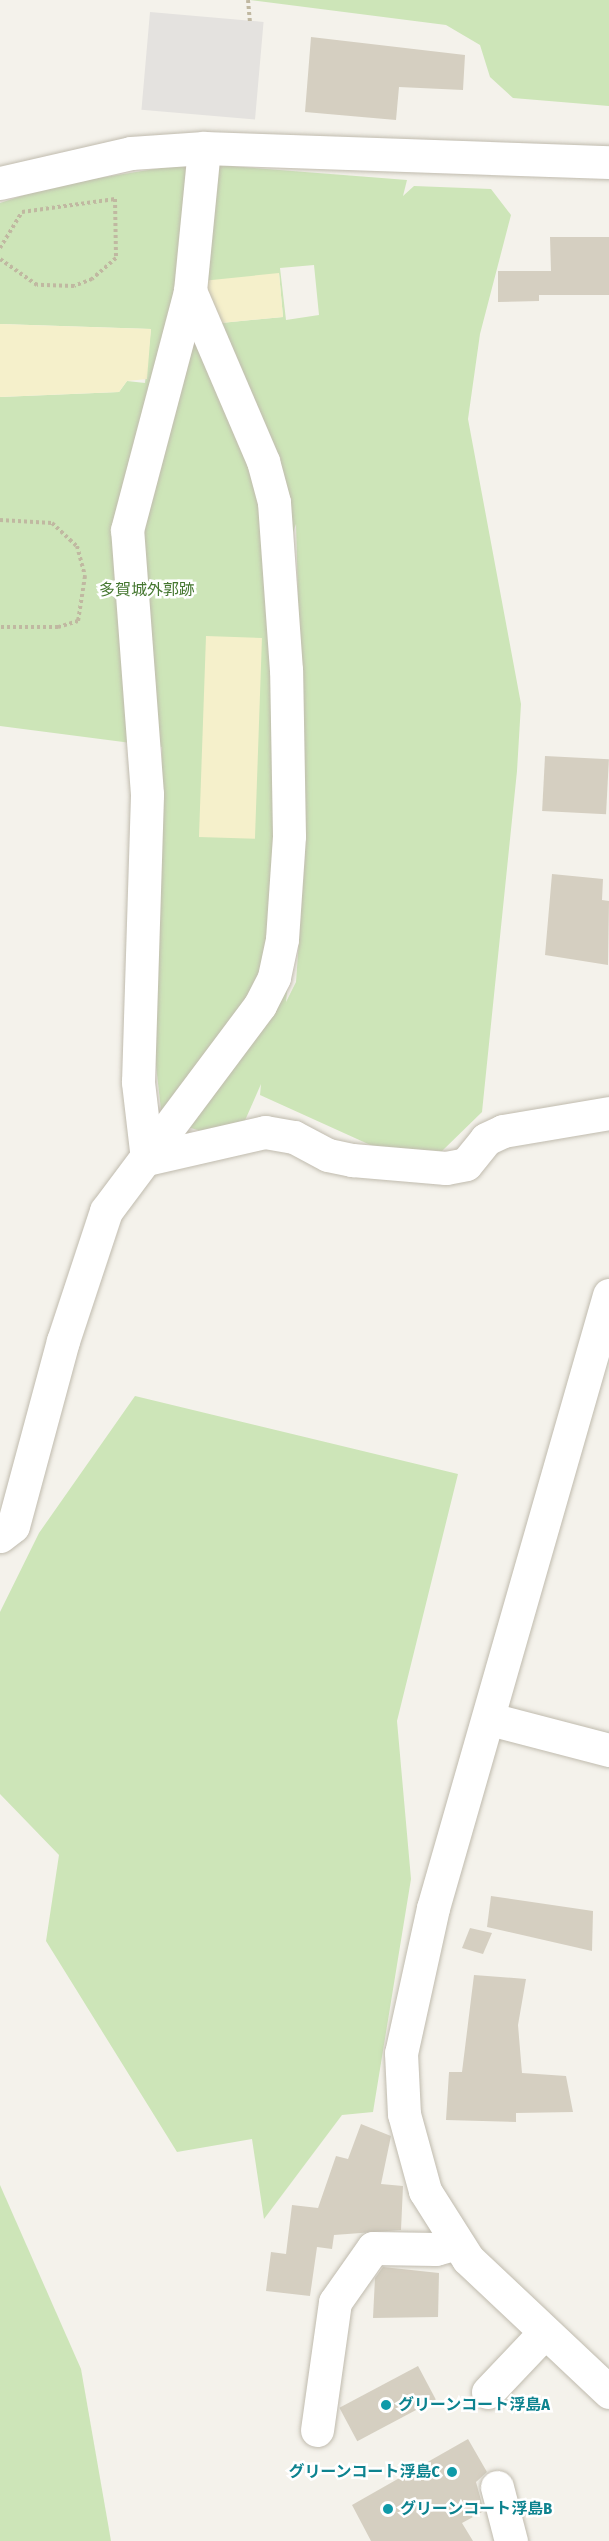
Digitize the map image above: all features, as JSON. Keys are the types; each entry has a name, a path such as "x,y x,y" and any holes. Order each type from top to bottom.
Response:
{"street":[{"path":"0,183 120,155 204,148 609,162"},
{"path":"147,1159 138,1082 147,794 127,530 190,291 204,148"},
{"path":"0,1536 13,1526 96,1232 114,1198 147,1159 260,1005 274,977 289,836 286,670 274,502 263,461 190,291"},
{"path":"147,1159 265,1132 294,1137 328,1155 352,1160 446,1168 466,1164 486,1139 503,1131 609,1113"},
{"path":"609,1295 490,1719 433,1908 401,2053 404,2114 425,2191 458,2243 544,2333 609,2392"},
{"path":"490,1719 609,1750"},
{"path":"317,2430 335,2302 373,2248 436,2249 458,2243"},
{"path":"488,2392 544,2333"},
{"path":"497,2487 511,2541"}],"path":[{"path":"248,0 250,24"},
{"path":"0,248 22,212 115,199 116,258 92,279 74,286 38,285 0,259"},
{"path":"0,520 52,523 77,546 85,576 82,612 70,625 0,627"}],"green space":[{"path":"250,0 609,0 609,106 513,98 490,77 480,45 446,25"},
{"name":"多賀城外郭跡","path":"192,163 407,180 403,196 414,186 491,189 511,215 480,334 468,419 521,704 517,771 482,1112 442,1151 377,1148 260,1095 261,1084 243,1125 204,1132 162,1119 155,1056 162,747 0,726 0,397 119,392 127,381 145,383 151,329 0,324 0,203 55,185","holes":["314,265 319,315 286,320 280,268","279,273 283,317 221,323","296,524 305,855 296,982 286,1002 302,836 291,538"]},
{"path":"135,1396 458,1474 397,1721 411,1879 373,2112 342,2115 264,2219 252,2139 177,2152 46,1941 59,1855 0,1794 0,1612 39,1533"},
{"path":"0,2185 81,2369 111,2541 0,2541"}],"sand":[{"path":"279,273 283,317 221,323 202,281"},
{"path":"0,324 151,329 147,379 127,381 119,392 0,397"},
{"path":"206,636 262,638 255,839 199,837"}],"shaded area":[{"path":"150,12 264,22 255,120 141,110"}],"building":[{"path":"311,37 465,55 463,90 399,87 396,120 305,112"},
{"path":"550,237 609,237 609,295 539,295 539,301 498,302 498,271 551,271"},
{"path":"545,756 609,759 606,814 542,811"},
{"path":"552,874 603,879 602,900 609,901 608,965 545,955"},
{"path":"491,1896 593,1911 592,1951 487,1927"},
{"path":"470,1928 492,1933 483,1954 462,1948"},
{"path":"474,1975 526,1979 518,2025 522,2073 566,2076 573,2112 516,2113 516,2122 446,2120 449,2072 462,2072"},
{"path":"361,2124 391,2136 381,2184 403,2186 401,2230 334,2235 332,2249 317,2247 310,2296 266,2291 271,2252 286,2254 292,2205 318,2208 336,2156 348,2159"},
{"path":"383,2267 439,2273 438,2317 373,2318 375,2278"},
{"name":"グリーンコート浮島A","path":"418,2366 436,2400 357,2441 339,2408"},
{"path":"468,2439 487,2472 476,2482 484,2511 462,2523 473,2541 371,2541 352,2505"}],"place":[{"name":"グリーンコート浮島A","path":"386,2405"},
{"name":"グリーンコート浮島C","path":"452,2472"},
{"name":"グリーンコート浮島B","path":"388,2509"}]}
